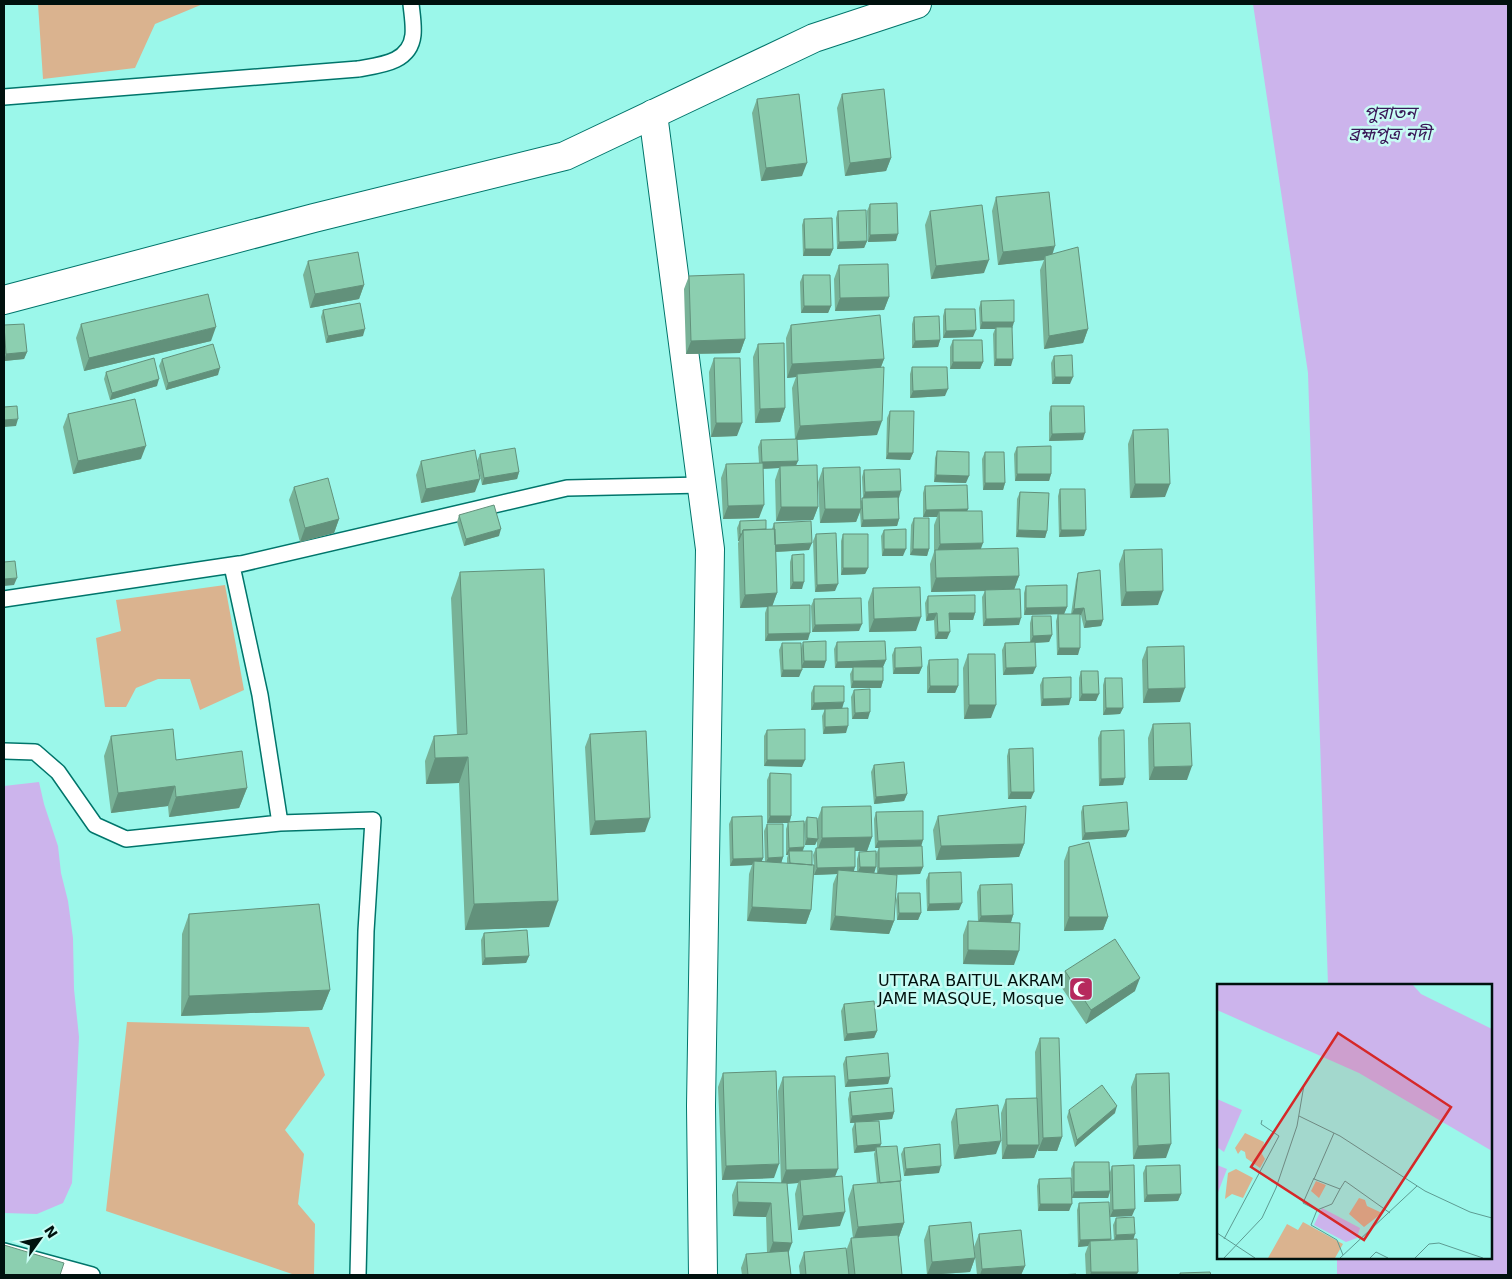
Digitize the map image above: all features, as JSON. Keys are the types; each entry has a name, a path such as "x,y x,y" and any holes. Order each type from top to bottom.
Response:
{"street":[{"path":"4,300 314,218 566,156 814,38 916,4"},
{"path":"654,114 710,549 701,1106 703,1275"}],"lane":[{"path":"4,97 358,69 391,62 402,56 411,46 414,33 410,4"},
{"path":"280,823 260,695 232,566 567,488 702,485"},
{"path":"4,599 239,564"},
{"path":"4,751 35,752 58,772 95,825 126,839 280,823 373,820 366,930 358,1275"},
{"path":"4,1251 92,1275"}],"shaded area":[{"path":"38,4 203,4 155,24 135,68 43,79"},
{"path":"225,585 244,690 200,710 190,679 158,679 136,688 126,707 105,707 96,638 121,631 116,600"},
{"path":"127,1022 309,1027 325,1075 285,1130 304,1154 298,1204 315,1224 314,1275 295,1275 106,1211"}],"water":[{"name":"পুরাতন ব্রহ্মপুত্র নদী","path":"1253,4 1508,4 1508,1275 1337,1275 1337,1259 1492,1259 1492,984 1328,984 1308,373"},
{"path":"39,782 58,846 73,938 74,989 79,1037 72,1183 63,1203 37,1214 4,1213 4,786"}],"building":[{"path":"884,89 891,158 850,163 842,94"},
{"path":"799,94 807,163 766,168 757,99"},
{"path":"1049,192 1055,246 1003,252 996,197"},
{"path":"897,203 898,234 870,235 870,204"},
{"path":"982,205 989,260 936,266 930,211"},
{"path":"866,210 867,241 839,242 838,211"},
{"path":"832,218 833,249 805,249 804,219"},
{"path":"1078,247 1088,329 1049,336 1045,256"},
{"path":"358,252 364,285 315,294 308,261"},
{"path":"888,264 889,297 840,298 839,265"},
{"path":"744,274 745,339 691,341 689,276"},
{"path":"803,275 830,275 831,306 804,306"},
{"path":"208,294 216,327 89,358 81,324"},
{"path":"1014,300 1014,322 982,322 981,301"},
{"path":"360,303 365,329 328,336 323,310"},
{"path":"945,309 975,309 976,330 946,331"},
{"path":"880,315 884,359 792,364 791,325"},
{"path":"939,316 940,340 915,341 914,317"},
{"path":"24,324 27,352 6,354 4,325"},
{"path":"996,327 1012,327 1013,359 996,359"},
{"path":"953,340 982,340 983,362 953,362"},
{"path":"784,343 785,408 760,409 758,344"},
{"path":"213,344 220,368 168,383 162,359"},
{"path":"1072,355 1073,377 1055,377 1054,356"},
{"path":"154,358 159,379 112,393 106,372"},
{"path":"714,358 740,358 742,423 716,423"},
{"path":"884,367 882,421 800,426 797,374"},
{"path":"912,367 947,367 948,389 913,391"},
{"path":"135,399 146,446 78,461 68,414"},
{"path":"17,406 18,419 4,420 4,407"},
{"path":"1051,406 1084,406 1085,433 1052,434"},
{"path":"890,411 914,411 913,453 888,453"},
{"path":"1168,429 1170,484 1135,484 1133,430"},
{"path":"797,439 798,461 762,462 761,440"},
{"path":"1051,446 1051,474 1017,474 1017,447"},
{"path":"515,448 519,472 484,478 480,454"},
{"path":"475,450 480,479 426,489 421,461"},
{"path":"937,451 969,452 969,476 936,475"},
{"path":"985,452 1004,452 1005,483 985,483"},
{"path":"763,463 764,505 728,506 726,464"},
{"path":"817,465 818,507 781,507 780,466"},
{"path":"860,467 861,509 825,509 823,468"},
{"path":"900,469 901,491 865,492 864,470"},
{"path":"328,478 339,519 305,528 294,487"},
{"path":"967,485 968,509 926,510 925,486"},
{"path":"1060,489 1085,489 1086,530 1061,530"},
{"path":"1020,492 1049,493 1047,531 1018,530"},
{"path":"898,497 899,519 863,520 862,498"},
{"path":"494,505 501,529 466,539 459,515"},
{"path":"939,511 982,511 983,543 940,544"},
{"path":"914,518 929,518 929,549 913,549"},
{"path":"766,520 766,529 743,530 742,534 740,534 740,521"},
{"path":"811,521 812,543 775,545 774,523"},
{"path":"775,529 777,593 745,595 743,530"},
{"path":"906,529 906,549 884,549 884,530"},
{"path":"836,533 838,584 817,585 816,534"},
{"path":"843,534 868,534 868,568 843,568"},
{"path":"1018,548 1019,576 936,578 935,550"},
{"path":"1162,549 1163,591 1126,592 1124,550"},
{"path":"804,554 804,582 793,582 792,555"},
{"path":"15,561 17,578 4,579 4,562"},
{"path":"544,569 558,901 474,904 468,757 435,758 434,736 467,734 460,572"},
{"path":"1100,570 1103,620 1086,621 1084,608 1074,609 1078,573"},
{"path":"1067,585 1067,607 1026,608 1026,586"},
{"path":"920,587 921,617 874,619 873,588"},
{"path":"1020,589 1021,618 986,619 985,590"},
{"path":"975,595 975,613 949,613 950,632 938,632 937,613 928,614 928,596"},
{"path":"861,598 862,624 815,625 814,599"},
{"path":"810,605 810,633 768,634 768,606"},
{"path":"1058,614 1080,614 1080,648 1059,648"},
{"path":"1032,616 1051,616 1052,635 1033,636"},
{"path":"826,641 826,661 804,661 803,642"},
{"path":"885,641 886,660 837,662 837,642"},
{"path":"1035,642 1036,667 1006,668 1005,643"},
{"path":"782,643 801,643 802,670 783,670"},
{"path":"1184,646 1185,688 1148,689 1147,647"},
{"path":"921,647 922,667 895,668 895,648"},
{"path":"968,654 995,654 996,705 969,705"},
{"path":"958,659 958,686 930,686 929,660"},
{"path":"853,667 883,667 883,681 853,681"},
{"path":"1081,671 1098,671 1099,694 1082,694"},
{"path":"1071,677 1071,698 1043,699 1043,678"},
{"path":"1105,678 1122,678 1123,708 1106,708"},
{"path":"814,686 844,686 844,702 814,703"},
{"path":"870,689 870,712 855,713 854,690"},
{"path":"848,708 848,726 825,727 825,709"},
{"path":"1190,723 1192,766 1154,767 1153,724"},
{"path":"173,729 176,760 242,751 247,788 176,797 175,786 118,793 111,736"},
{"path":"805,729 805,760 767,760 767,730"},
{"path":"1124,730 1125,778 1101,779 1101,731"},
{"path":"646,731 650,818 595,821 590,734"},
{"path":"1033,748 1034,792 1011,792 1009,749"},
{"path":"904,762 907,794 876,797 874,765"},
{"path":"770,773 791,774 791,816 770,816"},
{"path":"1127,802 1129,830 1085,833 1083,806"},
{"path":"871,806 872,837 822,838 822,807"},
{"path":"1026,806 1024,844 941,846 938,816"},
{"path":"923,811 923,840 878,841 876,812"},
{"path":"762,816 763,858 733,859 732,817"},
{"path":"807,817 817,818 818,839 807,838"},
{"path":"804,821 804,847 789,848 788,822"},
{"path":"767,824 783,824 783,857 768,858"},
{"path":"1089,842 1108,917 1069,917 1069,847"},
{"path":"922,846 923,867 879,868 879,847"},
{"path":"855,847 855,867 817,868 816,848"},
{"path":"789,851 812,851 812,865 790,863"},
{"path":"876,851 876,867 860,867 859,852"},
{"path":"754,861 814,865 811,910 752,907"},
{"path":"838,870 897,875 894,921 835,916"},
{"path":"961,872 962,903 929,904 929,873"},
{"path":"1012,884 1013,915 981,916 980,885"},
{"path":"898,893 920,893 921,913 899,913"},
{"path":"319,904 330,990 189,996 189,914"},
{"path":"968,921 1020,923 1019,951 968,950"},
{"path":"527,930 529,956 485,958 484,933"},
{"path":"1115,939 1140,978 1091,1010 1065,971"},
{"path":"874,1001 877,1031 847,1034 844,1004"},
{"path":"1040,1038 1059,1038 1062,1137 1043,1138"},
{"path":"888,1053 890,1077 848,1080 846,1057"},
{"path":"776,1071 779,1164 726,1166 723,1073"},
{"path":"1169,1073 1171,1144 1138,1146 1136,1074"},
{"path":"835,1076 838,1169 786,1170 783,1077"},
{"path":"1102,1085 1117,1106 1077,1140 1069,1110"},
{"path":"892,1088 894,1112 852,1116 850,1092"},
{"path":"1037,1098 1039,1145 1007,1145 1006,1099"},
{"path":"998,1105 1001,1141 959,1145 956,1109"},
{"path":"879,1121 881,1144 857,1146 855,1122"},
{"path":"940,1144 941,1166 906,1169 904,1148"},
{"path":"897,1146 901,1181 880,1183 876,1147"},
{"path":"1074,1162 1109,1162 1110,1191 1074,1192"},
{"path":"1134,1165 1135,1209 1113,1210 1112,1166"},
{"path":"1180,1165 1181,1194 1147,1195 1146,1166"},
{"path":"842,1176 845,1212 803,1216 800,1180"},
{"path":"1071,1178 1072,1204 1040,1204 1039,1179"},
{"path":"900,1181 904,1223 858,1227 853,1185"},
{"path":"737,1182 787,1183 792,1243 773,1242 771,1203 738,1202"},
{"path":"1109,1202 1111,1239 1080,1240 1079,1203"},
{"path":"1134,1217 1135,1234 1116,1235 1116,1218"},
{"path":"971,1222 975,1258 932,1262 929,1226"},
{"path":"1021,1230 1025,1266 982,1269 979,1234"},
{"path":"898,1235 902,1275 855,1275 851,1238"},
{"path":"1137,1239 1138,1272 1091,1272 1090,1241"},
{"path":"4,1245 64,1263 60,1275 4,1275"},
{"path":"846,1248 849,1275 806,1275 804,1252"},
{"path":"788,1251 791,1275 748,1275 746,1254"},
{"path":"1210,1272 1211,1275 1180,1275 1180,1273"}],"place":[{"name":"UTTARA BAITUL AKRAM JAME MASQUE, Mosque","path":"1081,989"}]}
